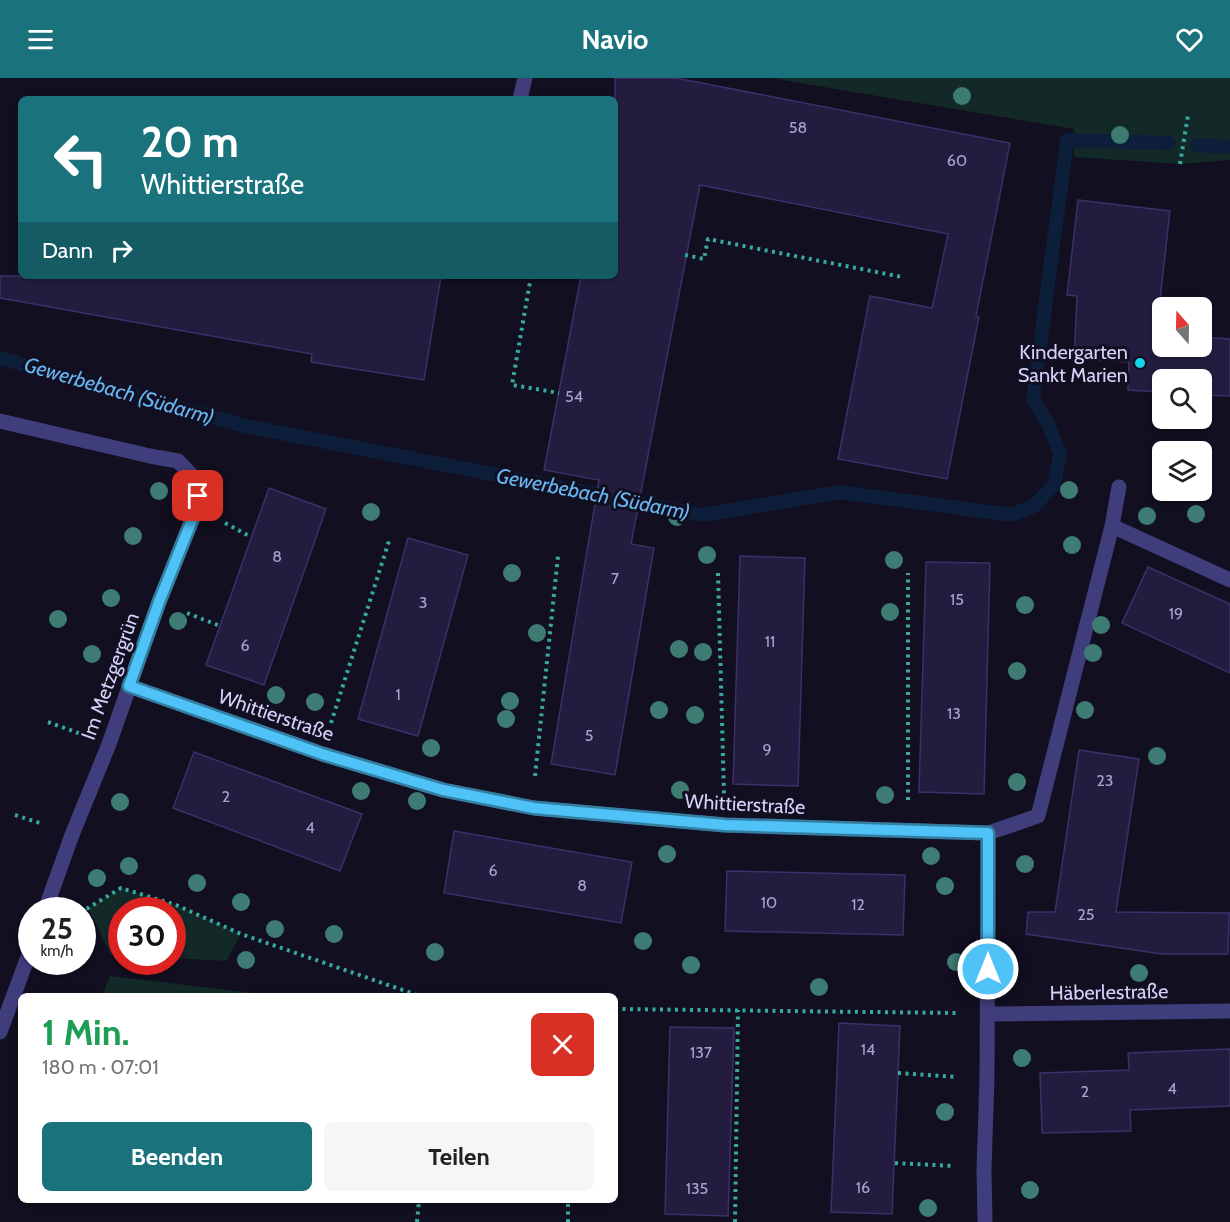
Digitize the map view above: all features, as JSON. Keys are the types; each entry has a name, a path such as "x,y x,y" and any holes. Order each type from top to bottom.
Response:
{"street":[{"path":"521,96 525,78"},
{"name":"Im Metzgergrün","path":"0,420 178,461 199,483 196,510 159,602 50,897"},
{"path":"985,1222 988,833 1038,816 1112,526 1119,487"},
{"path":"1112,526 1230,580"},
{"name":"Whittierstraße","path":"129,686 322,754 443,790 534,808 725,825 988,833"},
{"path":"0,1032 21,975"},
{"name":"Häberlestraße","path":"988,1014 1230,1011"}],"path":[{"path":"1180,164 1188,115"},
{"path":"685,255 704,259 708,239 902,277"},
{"path":"531,279 513,385 559,393"},
{"path":"322,754 389,540"},
{"path":"534,808 534,786 558,556"},
{"path":"718,573 725,825"},
{"path":"907,831 908,573"},
{"path":"96,903 121,888 176,904 241,934 411,993"},
{"path":"618,1009 988,1014"},
{"path":"735,1222 738,1010"},
{"path":"898,1073 987,1077"},
{"path":"895,1162 984,1170"},
{"path":"417,1222 419,1203"},
{"path":"568,1203 568,1222"}],"green space":[{"path":"770,78 1230,78 1230,160 1180,164 1074,157 1074,129"},
{"path":"121,888 150,897 108,897 108,949 96,924 96,903"},
{"path":"186,909 241,934 226,961 186,959"},
{"path":"110,976 254,993 103,993"}],"building":[{"path":"615,78 676,78 1010,143 947,479 838,459 870,296 932,308 948,234 700,185 631,544 654,548 615,775 551,764 599,480 544,470 580,279 618,279 618,96 615,96"},
{"path":"1078,200 1170,211 1160,297 1152,297 1152,357 1212,357 1212,338 1230,339 1230,396 1212,395 1212,369 1152,369 1152,391 1128,390 1129,362 1074,359 1077,296 1067,295"},
{"path":"0,276 18,276 18,279 441,279 424,380 311,362 312,354 0,298"},
{"path":"269,488 326,509 264,685 206,665"},
{"path":"408,538 468,555 418,736 358,719"},
{"path":"740,556 805,558 798,786 733,784"},
{"path":"926,562 990,563 984,794 919,792"},
{"path":"1148,567 1230,604 1230,673 1122,623"},
{"path":"1079,750 1139,759 1116,912 1229,913 1228,954 1162,954 1026,934 1028,912 1055,912"},
{"path":"194,752 362,814 340,871 173,808"},
{"path":"454,831 632,862 621,923 444,893"},
{"path":"727,871 905,875 903,935 725,931"},
{"path":"839,1023 900,1026 892,1214 831,1212"},
{"path":"670,1027 734,1028 728,1216 665,1214"},
{"path":"1230,1049 1230,1106 1130,1110 1131,1131 1042,1133 1040,1073 1129,1070 1128,1053"}],"waterway":[{"name":"Gewerbebach (Südarm)","path":"0,358 245,426 703,515 840,492 1011,515 1034,506 1054,485 1060,454 1049,425 1033,400 1067,140 1169,143"},
{"name":"Gewerbebach (Südarm)","path":"1197,145 1230,147"}],"place":[{"name":"Kindergarten Sankt Marien","path":"1140,363"}],"route":[{"path":"198,496 196,510 159,602 129,686 322,754 443,790 534,808 725,825 988,833 988,969"}]}
